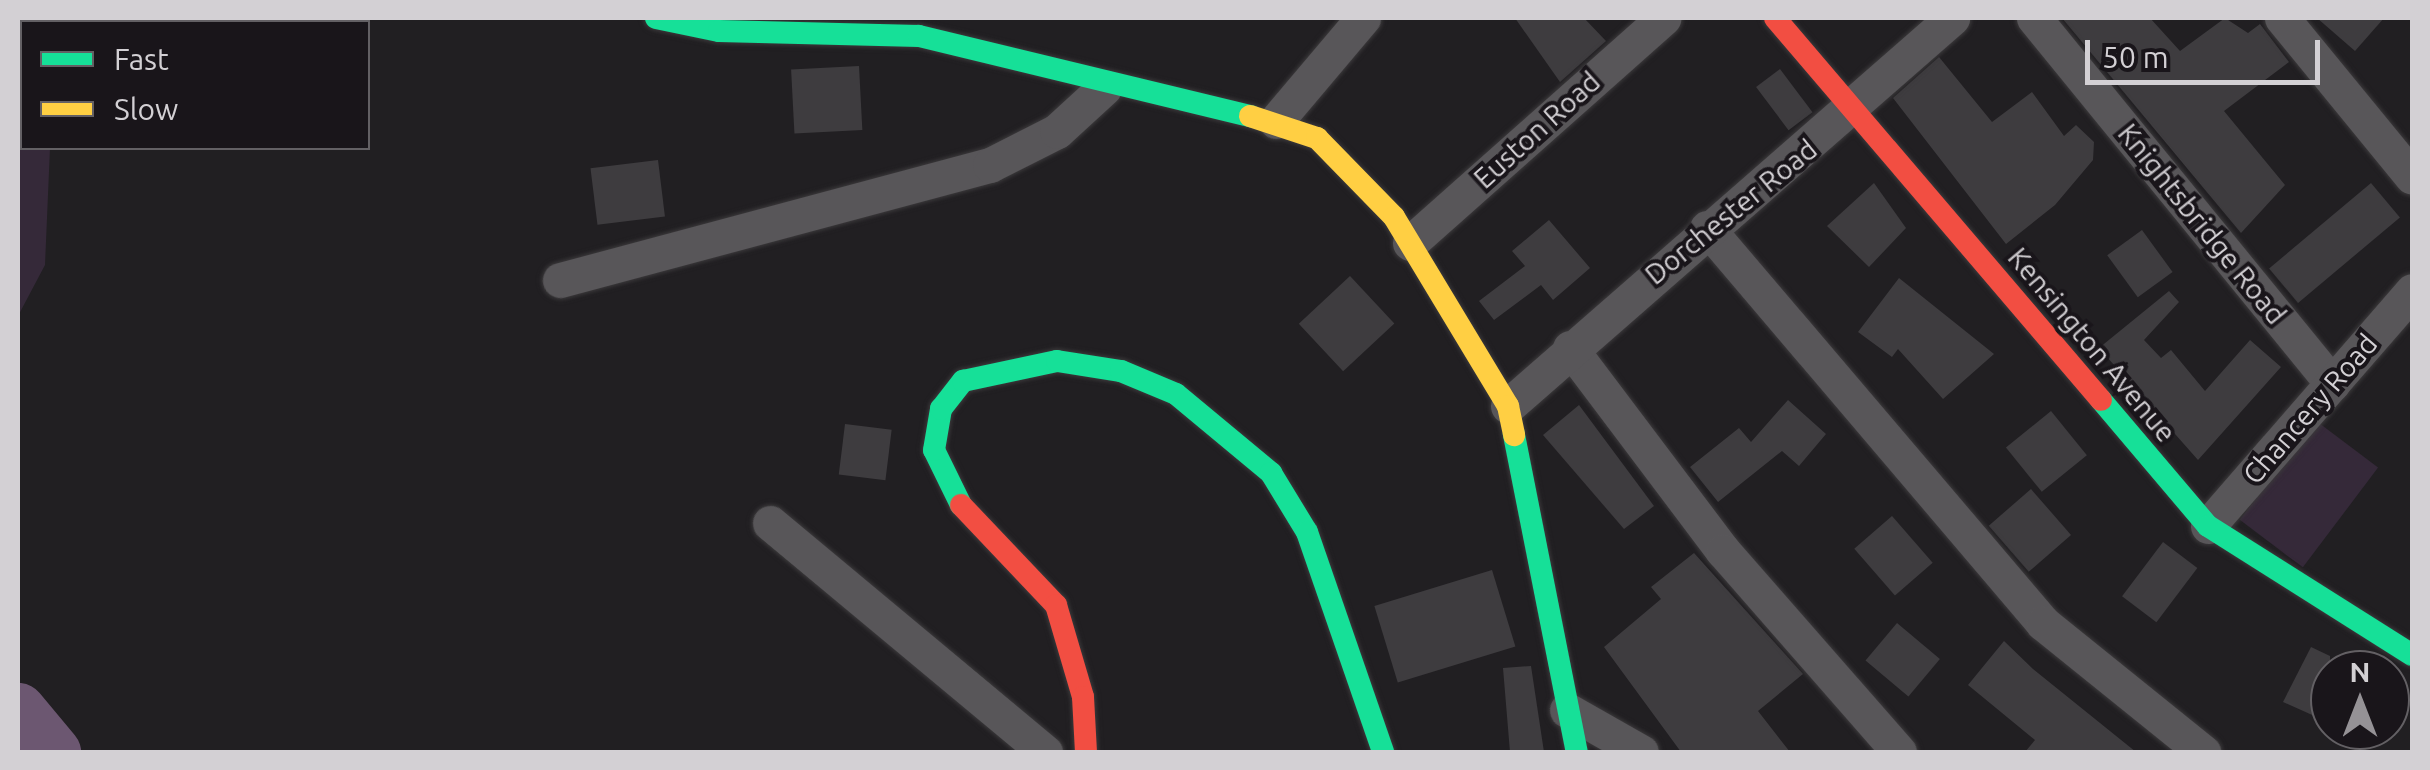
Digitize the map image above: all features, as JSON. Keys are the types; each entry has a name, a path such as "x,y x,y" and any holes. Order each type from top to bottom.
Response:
{"street":[{"path":"656,18 720,31 919,36 1104,88 1276,122 1317,138 1410,243 1508,406 1566,710 1578,752"},
{"path":"1276,122 1363,18"},
{"name":"Euston Road","path":"1410,243 1664,18"},
{"name":"Kensington Avenue","path":"1775,18 2208,526 2412,655"},
{"name":"Dorchester Road","path":"1508,406 1707,228 1856,110 1952,18"},
{"name":"Knightsbridge Road","path":"2034,18 2332,384"},
{"path":"2282,18 2412,177"},
{"path":"560,280 990,166 1057,131 1104,88"},
{"path":"1707,228 2043,624 2203,752"},
{"name":"Chancery Road","path":"2208,526 2412,291"},
{"path":"1570,348 1723,551 1899,752"},
{"path":"1086,752 1083,698 1056,605 967,516 934,450 941,409 962,381 993,368 1057,360 1121,372 1176,394 1232,434 1271,474 1307,532 1383,752"},
{"path":"770,522 1045,752"},
{"path":"1566,710 1641,752"}],"shaded area":[{"path":"18,18 66,18 20,20 20,150 50,150 45,265 18,316"},
{"path":"2315,420 2378,468 2303,567 2240,520"}],"building":[{"path":"1515,18 1584,18 1606,41 1560,82"},
{"path":"2062,18 2150,18 2180,51 2225,18 2248,33 2260,24 2289,62 2224,111 2285,185 2241,233"},
{"path":"2317,18 2384,18 2355,51"},
{"path":"1939,57 1992,122 2032,92 2064,136 2076,125 2094,142 2093,160 2055,205 2006,244 1893,98"},
{"path":"859,66 862,130 794,133 791,70"},
{"path":"1780,69 1812,112 1789,130 1756,87"},
{"path":"658,160 665,217 597,225 591,168"},
{"path":"1874,183 1906,228 1869,267 1827,226"},
{"path":"2371,183 2400,217 2298,303 2269,268"},
{"path":"1549,220 1590,268 1553,300 1541,285 1494,320 1479,301 1525,266 1512,251"},
{"path":"2142,230 2173,272 2138,297 2107,255"},
{"path":"1350,276 1394,324 1343,371 1299,324"},
{"path":"1899,278 1994,354 1943,399 1898,349 1892,357 1858,332"},
{"path":"2169,291 2179,302 2144,340 2161,358 2171,350 2205,391 2250,340 2281,367 2198,460 2099,348"},
{"path":"1788,400 1826,434 1799,466 1782,451 1718,502 1690,467 1739,428 1751,442"},
{"path":"1579,405 1654,506 1624,529 1543,435"},
{"path":"2051,411 2087,455 2042,492 2006,448"},
{"path":"845,424 892,430 885,480 839,475"},
{"path":"2031,489 2071,535 2029,572 1989,526"},
{"path":"1892,516 1933,563 1895,596 1854,549"},
{"path":"2163,542 2197,568 2156,622 2122,596"},
{"path":"1694,553 1803,674 1758,711 1790,752 1681,752 1604,647 1661,599 1651,587"},
{"path":"1492,570 1515,647 1398,682 1374,606"},
{"path":"1897,623 1940,659 1908,697 1866,661"},
{"path":"2004,641 2136,752 2025,752 2035,740 1968,685"},
{"path":"2311,647 2317,650 2310,650 2310,714 2283,702"},
{"path":"1531,666 1544,752 1510,752 1503,668"}],"waterway":[{"path":"18,710 53,752"}],"traffic: fast":[{"path":"656,18 719,31 919,36 1250,116"},
{"path":"961,505 934,450 941,409 963,381 1057,361 1121,371 1176,394 1271,473 1307,532 1383,752"},
{"path":"2101,400 2208,526 2412,655"},
{"path":"1514,435 1577,752"}],"traffic: slow":[{"path":"1250,116 1317,138 1394,217 1508,406 1514,435"}],"traffic: jam":[{"path":"1775,18 2101,400"},
{"path":"961,505 1056,605 1083,697 1086,752"}]}
